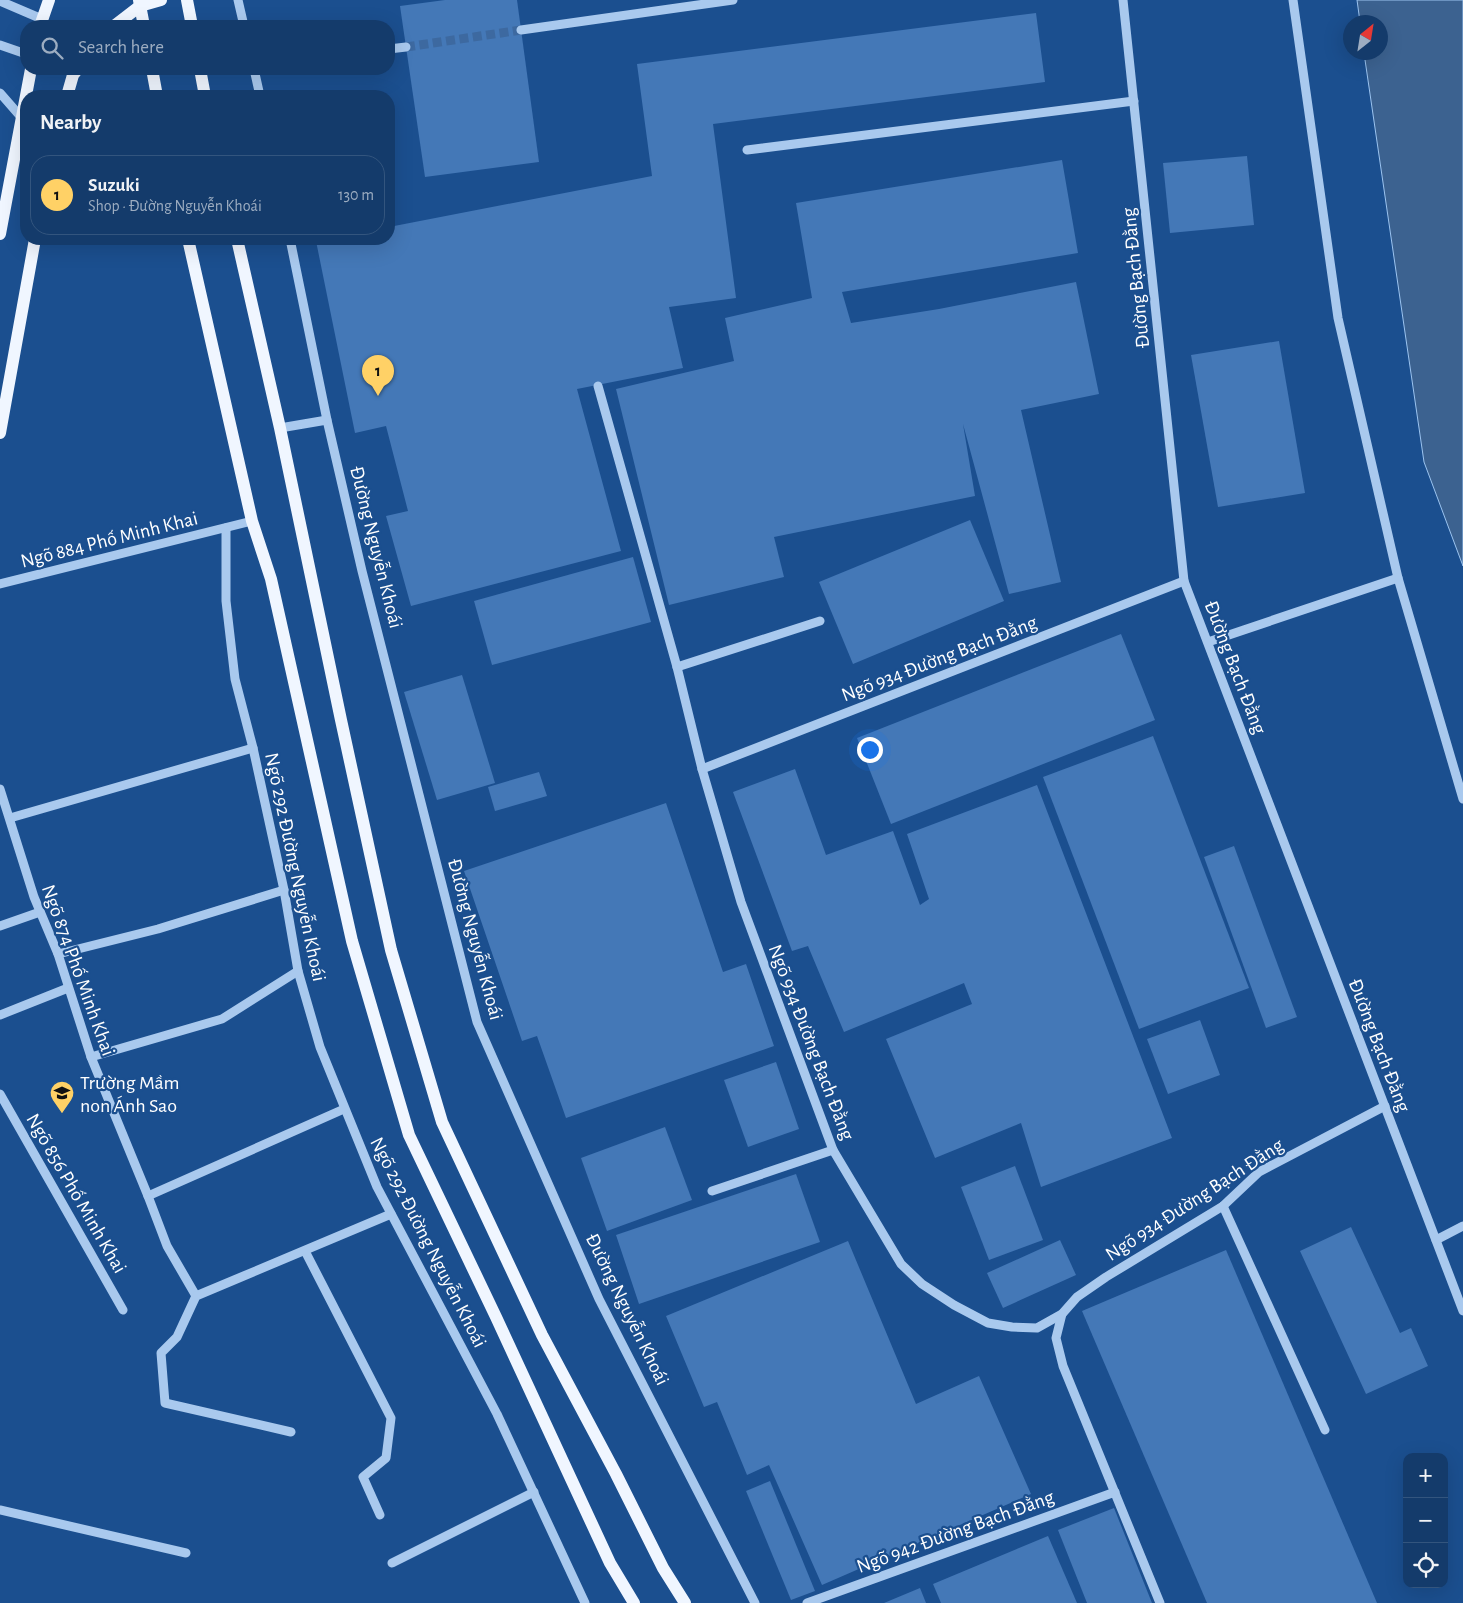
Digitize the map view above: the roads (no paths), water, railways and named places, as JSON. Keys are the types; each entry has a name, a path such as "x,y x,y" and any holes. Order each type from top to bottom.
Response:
{"main road":[{"path":"42,20 48,0"},
{"path":"121,20 140,3 161,0"},
{"path":"187,0 191,20"},
{"path":"140,3 143,20"},
{"path":"27,90 30,75"},
{"path":"69,90 74,75"},
{"path":"153,75 156,90"},
{"path":"201,75 204,90"},
{"path":"0,234 20,123"},
{"path":"0,433 34,245"},
{"path":"189,245 252,521 271,579 352,940 409,1135 610,1563 634,1603"},
{"path":"238,245 280,428 341,720 392,950 442,1122 542,1335 616,1474 663,1568 685,1603"}],"street":[{"path":"238,0 243,20"},
{"path":"521,30 733,0"},
{"name":"Đường Bạch Đằng","path":"1123,0 1184,581 1463,1311"},
{"path":"1293,0 1338,318 1398,578 1463,799"},
{"path":"0,1 37,20"},
{"path":"0,45 20,52"},
{"path":"395,48 406,47"},
{"path":"255,75 259,90"},
{"path":"0,93 20,116"},
{"path":"747,150 1134,101"},
{"name":"Đường Nguyễn Khoái","path":"291,245 327,420 364,580 477,1022 599,1299 754,1603"},
{"path":"598,386 676,667 702,769"},
{"path":"280,428 327,420"},
{"name":"Ngõ 884 Phố Minh Khai","path":"0,584 252,521"},
{"name":"Ngõ 292 Đường Nguyễn Khoái","path":"226,528 226,601 235,680 253,748 284,890 298,972 320,1047 377,1187 497,1414 585,1603"},
{"path":"1208,642 1398,578"},
{"name":"Ngõ 934 Đường Bạch Đằng","path":"1184,581 702,769 741,902 833,1150 901,1264 922,1284 954,1305 988,1323 1036,1328 1062,1314 1077,1297 1106,1277 1223,1206 1259,1172 1384,1106"},
{"path":"676,667 820,621"},
{"path":"10,818 253,748"},
{"name":"Ngõ 874 Phố Minh Khai","path":"0,789 40,912 58,954 91,1058 167,1246 196,1296"},
{"path":"58,954 158,929 284,890"},
{"path":"0,926 40,912"},
{"path":"91,1058 222,1019 298,972"},
{"path":"0,1015 68,988"},
{"name":"Ngõ 856 Phố Minh Khai","path":"0,1094 123,1310"},
{"path":"148,1196 344,1109"},
{"path":"712,1191 833,1150"},
{"path":"1223,1206 1325,1430"},
{"path":"291,1432 165,1404 161,1354 177,1338 196,1296 391,1214"},
{"path":"1436,1240 1463,1226"},
{"path":"305,1251 391,1418 386,1458 363,1477 380,1515"},
{"path":"1062,1314 1056,1338 1063,1366 1160,1603"},
{"path":"392,1563 534,1492"},
{"name":"Ngõ 942 Đường Bạch Đằng","path":"807,1603 1115,1492"},
{"path":"0,1510 186,1553"}],"water":[{"path":"1357,0 1463,0 1463,566 1424,462 1365,60 1388,60 1388,15 1359,15"}],"tunnel":[{"path":"406,47 521,30"}],"place":[{"name":"Suzuki","path":"378,396"},
{"name":"Trường Mầm non Ánh Sao","path":"62,1114"}]}
